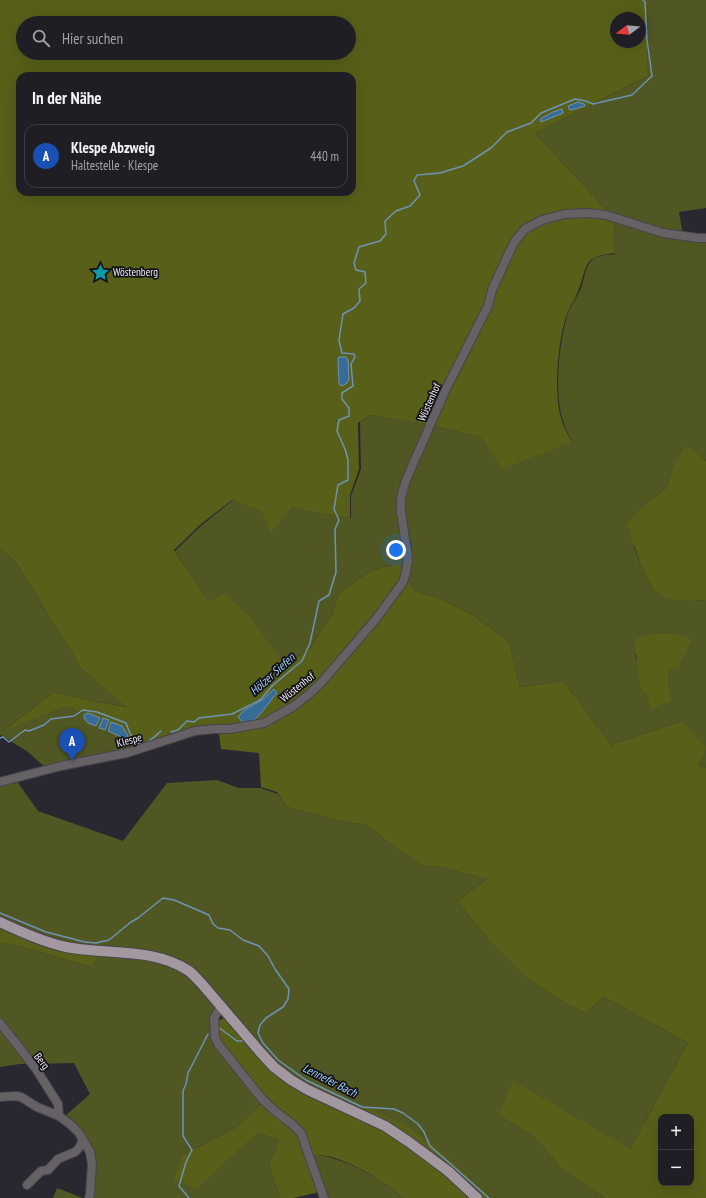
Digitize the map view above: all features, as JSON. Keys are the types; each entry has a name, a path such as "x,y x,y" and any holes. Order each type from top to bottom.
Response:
{"main road":[{"path":"0,922 37,938 66,947 133,953 164,959 190,972 274,1067 291,1080 308,1090 385,1126 448,1171 477,1198"}],"street":[{"name":"Wüstenhof","path":"264,724 294,706 320,684 376,619 403,582 408,559 401,498 406,480 446,389 485,313 492,290 510,251 515,241 525,229 542,220 565,214 588,213 606,215 663,233 706,238"},
{"name":"Klespe","path":"0,782 61,766 127,752 195,731 229,729 264,724"},
{"path":"221,1006 214,1018 215,1037 218,1044 262,1099 293,1124 301,1134 324,1198"},
{"name":"Berg","path":"0,1023 36,1069 58,1104 59,1116"},
{"path":"0,1097 21,1097 37,1107 59,1116 71,1125 90,1152 92,1164 89,1198"},
{"path":"27,1185 41,1171 48,1170 58,1159 75,1152 83,1140"}],"green space":[{"path":"0,0 647,0 648,76 535,133 612,216 614,221 615,253 594,258 587,264 578,292 567,314 561,337 557,378 558,403 562,421 572,442 502,469 481,437 430,425 370,415 358,423 359,469 350,495 350,518 291,508 271,533 262,512 232,500 201,524 174,550 208,602 224,593 251,618 285,665 309,650 332,615 338,594 370,571 398,563 415,591 436,597 473,615 509,642 520,687 563,681 611,745 682,721 706,748 698,765 706,768 706,1198 605,1198 562,1169 533,1136 498,1115 513,1081 630,1149 688,1043 604,997 586,1013 569,1005 527,979 492,944 457,901 487,879 441,867 424,866 397,849 367,825 340,821 287,807 277,792 261,787 259,753 221,749 218,727 134,751 123,730 90,715 65,707 0,733 54,692 127,707 81,668 16,562 0,549"},
{"path":"647,0 706,0 706,208 679,212 683,236 612,216 535,133 648,76"},
{"path":"614,221 706,241 706,461 699,455 674,465 666,488 642,507 634,547 653,590 691,601 706,600 706,768 698,765 682,721 611,745 563,681 520,687 509,642 473,615 436,597 415,591 407,578 411,566 412,550 405,510 405,494 409,477 434,426 481,437 572,442 562,417 558,390 560,352 564,327 568,312 581,288 586,269 592,260 597,257 615,254","holes":["635,654 668,670 668,687 652,709 647,696 640,688 640,672"]},
{"path":"370,415 432,425 403,493 405,575 397,563 370,571 338,594 332,615 309,650 285,665 208,603 175,551 202,525 233,500 262,512 291,508 351,518 351,496 361,469 360,422"},
{"path":"686,446 706,461 706,600 691,601 669,599 653,590 642,568 627,525 642,507 666,488 674,465"},
{"path":"0,549 16,562 81,668 128,707 92,701 54,692 1,732 65,707 90,715 123,730 134,751 47,769 28,752 1,735 0,736"},
{"path":"652,634 676,634 692,639 679,666 668,670 668,687 671,701 651,709 647,696 640,688 635,639"},
{"path":"16,780 38,811 123,841 167,783 217,780 239,788 260,788 278,794 287,807 340,821 367,825 397,849 424,866 441,867 487,879 457,901 492,944 527,979 569,1005 586,1013 604,997 688,1043 630,1149 498,1115 533,1136 562,1169 605,1198 491,1198 451,1160 275,1064 170,958 63,942 22,929 0,918 0,784"},
{"path":"0,925 100,953 92,967 19,946 0,943"},
{"path":"0,943 19,946 92,967 100,953 166,962 190,976 215,1004 210,1026 213,1039 262,1103 235,1128 183,1155 197,1187 258,1133 279,1140 269,1165 280,1198 91,1198 93,1156 64,1117 90,1094 74,1063 33,1064 0,1021"},
{"path":"226,1017 275,1064 408,1127 451,1160 491,1198 404,1198 387,1185 358,1167 327,1156 308,1155 320,1192 293,1198 280,1198 269,1165 279,1140 258,1133 197,1188 173,1181 183,1155 235,1128 262,1103 220,1046 217,1030 219,1020"},
{"path":"0,1024 30,1064 0,1067"},
{"path":"309,1155 326,1156 359,1168 387,1185 404,1198 324,1198"},
{"path":"57,1188 83,1198 53,1198"}],"water":[{"path":"578,102 584,104 585,106 571,110 569,109 568,106"},
{"path":"562,109 563,113 541,122 540,119"},
{"path":"346,357 348,360 349,379 347,383 342,386 339,383 338,358"},
{"path":"274,689 277,693 250,723 245,725 238,717 243,711 262,700"},
{"path":"88,713 100,718 96,726 88,723 84,718 84,715"},
{"path":"103,718 109,720 105,730 99,728"},
{"path":"111,722 122,726 128,736 126,739 108,731"}],"waterway":[{"name":"Hölzer Siefen","path":"171,732 178,730 187,721 194,722 199,718 232,714 260,700 273,685 302,661 310,643 319,601 329,595 336,572 335,529 339,520 334,509 338,485 348,480 348,460 337,431 339,420 349,416 349,408 342,399 342,393 353,386 351,364 355,357 354,354 342,353 339,340 343,314 354,308 360,301 359,289 366,283 365,272 356,270 354,263 359,247 380,241 386,234 385,221 396,211 410,206 420,195 414,181 417,175 440,173 463,166 491,148 507,132 531,123 541,113 575,99 593,104 632,95 652,76 647,40 645,2 643,0"},
{"name":"Hölzer Siefen","path":"0,738 3,737 9,742 25,730 29,731 44,725 51,719 74,716 83,710 97,712 126,723 129,732 137,743 141,744 148,742 161,731"},
{"name":"Lennefer Bach","path":"0,913 46,932 85,942 96,943 109,940 163,898 174,900 209,915 213,924 218,928 230,930 243,940 259,946 268,956 289,989 288,999 283,1007 266,1018 260,1025 258,1033 263,1043 278,1060 306,1080 362,1107 394,1109 403,1113 418,1124 424,1132 430,1146 489,1198"},
{"path":"218,1027 237,1041 242,1041"},
{"path":"189,1198 179,1186 186,1162 192,1150 183,1136 183,1091 188,1073 208,1034"}],"place":[{"name":"Wöstenberg","path":"100,272"},
{"name":"Klespe Abzweig","path":"72,761"}]}
